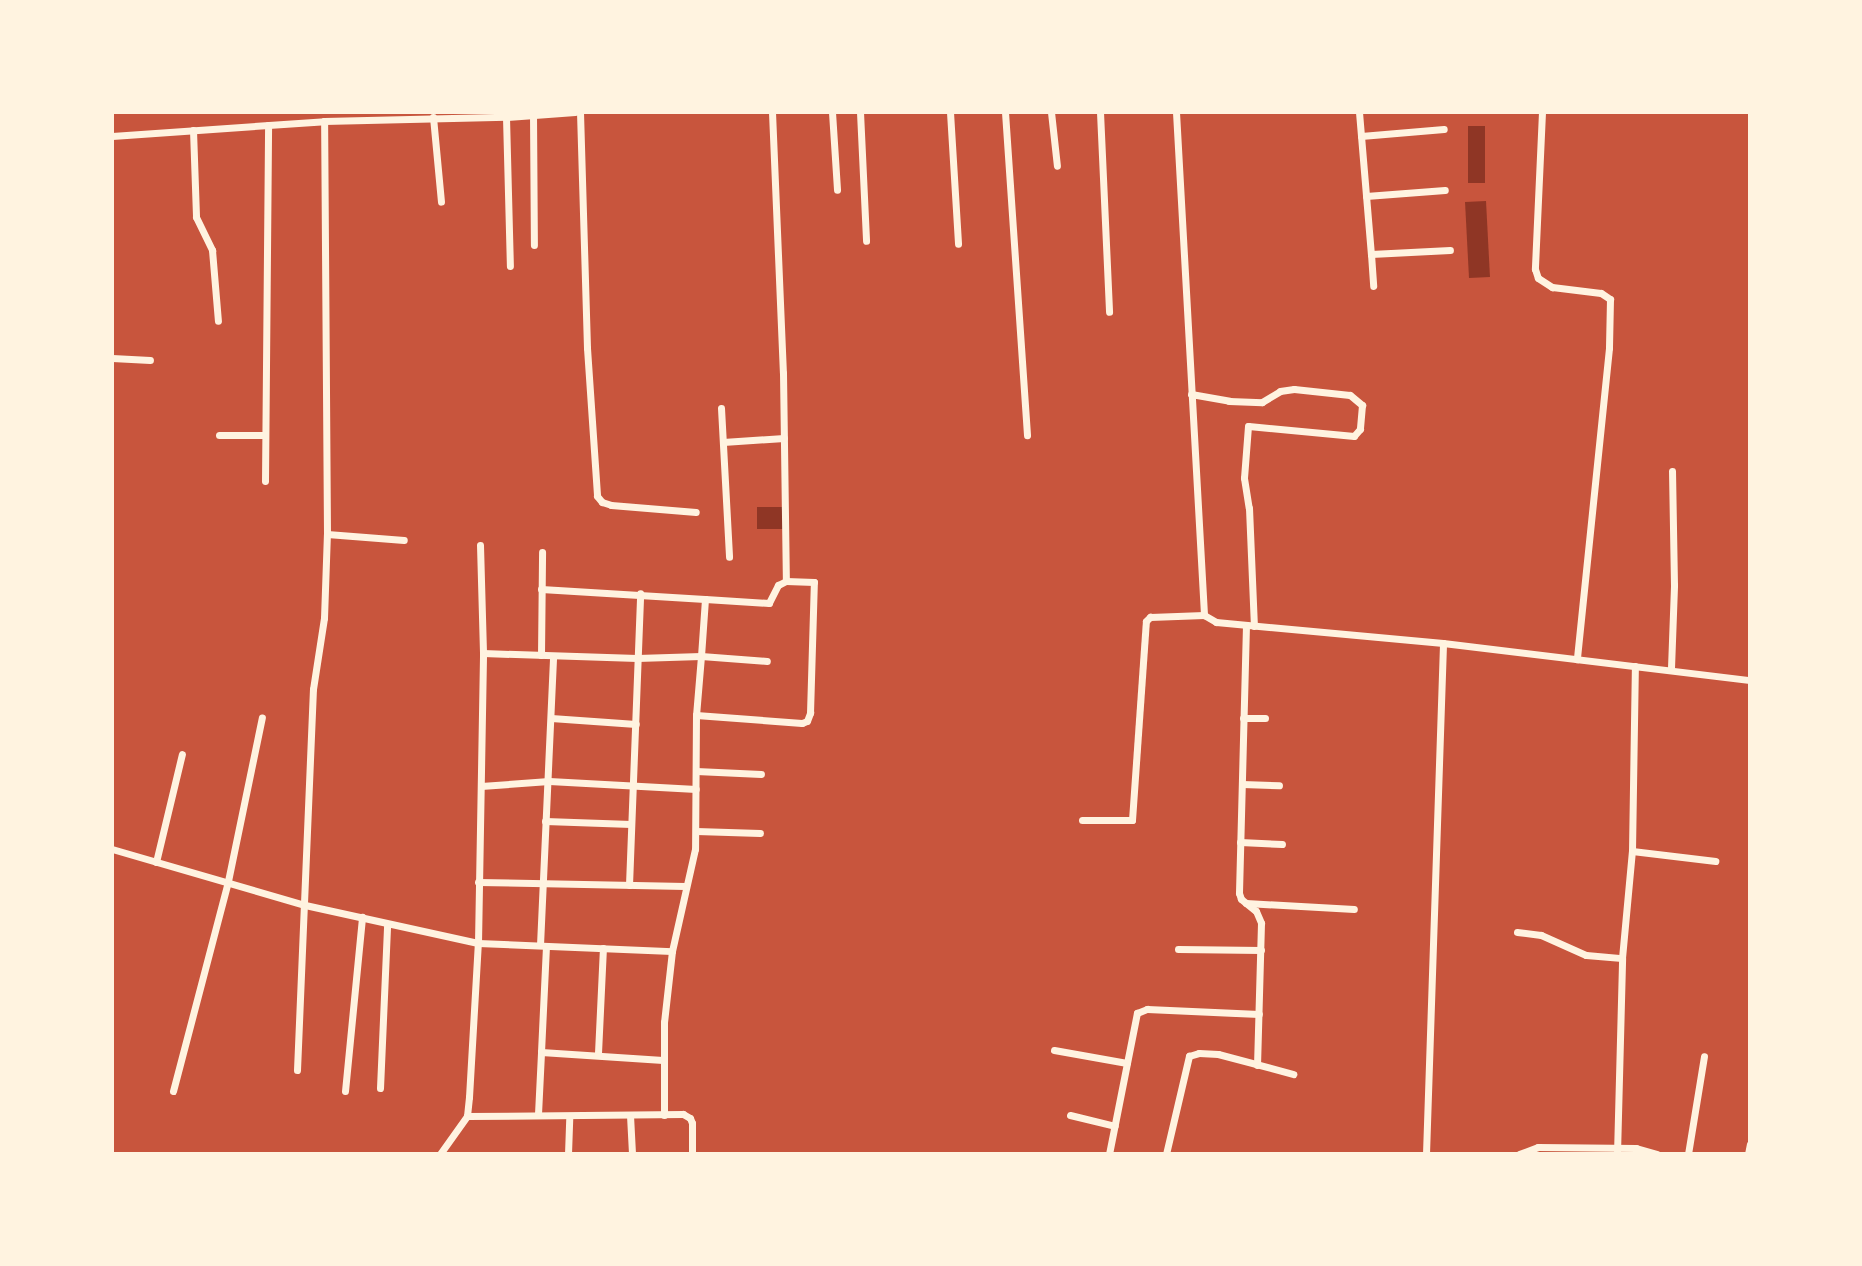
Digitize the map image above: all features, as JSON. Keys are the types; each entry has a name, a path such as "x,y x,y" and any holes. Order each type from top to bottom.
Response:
{"street":[{"path":"112,136 324,121 506,117 578,112 587,348 597,496 605,504 696,512"},
{"path":"772,112 784,438 786,581"},
{"path":"832,112 838,190"},
{"path":"860,112 866,241"},
{"path":"950,112 958,244"},
{"path":"1005,112 1027,435"},
{"path":"1051,112 1057,166"},
{"path":"1100,112 1109,312"},
{"path":"1176,112 1204,615"},
{"path":"1359,112 1373,286"},
{"path":"1542,112 1535,269 1538,278 1552,287 1601,293 1610,299 1609,348 1577,659"},
{"path":"533,114 534,245"},
{"path":"433,117 441,202"},
{"path":"506,117 510,266"},
{"path":"298,1070 313,690 324,618 327,534 324,121"},
{"path":"265,481 268,125"},
{"path":"1361,136 1444,129"},
{"path":"193,130 196,217 212,250 218,321"},
{"path":"1366,196 1445,190"},
{"path":"1371,254 1450,250"},
{"path":"112,358 150,360"},
{"path":"1191,394 1229,401 1262,402 1280,391 1294,389 1350,395 1362,405 1360,429 1354,436 1248,426 1244,478 1251,532 1250,625 1243,718 1239,892 1246,903 1256,911 1261,923 1258,1065"},
{"path":"721,408 729,557"},
{"path":"219,435 264,436"},
{"path":"723,442 784,438"},
{"path":"1671,668 1674,585 1672,471"},
{"path":"327,534 404,540"},
{"path":"440,1154 467,1116 478,943 483,653 480,545"},
{"path":"541,655 542,552"},
{"path":"541,589 769,603 774,586 786,581 814,582 807,721 802,723 696,715"},
{"path":"629,885 640,593"},
{"path":"664,1115 664,1022 672,951 692,862 696,831 696,715 705,599"},
{"path":"1082,820 1132,821 1146,621 1150,617 1204,615 1216,622 1443,643 1671,668 1750,680"},
{"path":"1426,1154 1443,643"},
{"path":"483,653 637,659 701,656 766,661"},
{"path":"538,1114 541,1052 541,882 549,781 553,656"},
{"path":"1617,1151 1622,958 1632,851 1635,666"},
{"path":"173,1091 228,881 261,717"},
{"path":"551,718 636,724"},
{"path":"1243,718 1265,718"},
{"path":"156,862 182,754"},
{"path":"696,771 761,774"},
{"path":"481,786 549,781 696,789"},
{"path":"1242,784 1279,785"},
{"path":"545,821 631,824"},
{"path":"696,831 760,833"},
{"path":"1240,842 1282,844"},
{"path":"112,849 305,905 478,943 672,951"},
{"path":"1632,851 1714,861"},
{"path":"478,882 685,886"},
{"path":"1246,903 1354,909"},
{"path":"345,1091 362,917"},
{"path":"380,1088 387,925"},
{"path":"1517,932 1541,935 1586,955 1622,958"},
{"path":"598,1054 603,948"},
{"path":"1178,949 1261,950"},
{"path":"1109,1154 1137,1013 1141,1010 1259,1014"},
{"path":"1054,1050 1127,1063"},
{"path":"541,1052 663,1060"},
{"path":"1166,1154 1189,1056 1199,1053 1218,1054 1293,1074"},
{"path":"1688,1154 1704,1056"},
{"path":"467,1116 683,1114 691,1118 692,1154"},
{"path":"630,1115 632,1154"},
{"path":"1070,1115 1115,1126"},
{"path":"568,1154 569,1116"},
{"path":"1748,1154 1750,1144"},
{"path":"1519,1154 1538,1147 1657,1154"}],"shaded area":[{"path":"1468,126 1485,126 1485,183 1468,183"},
{"path":"1486,201 1490,277 1469,278 1465,202"},
{"path":"757,507 783,507 783,529 757,529"}]}
